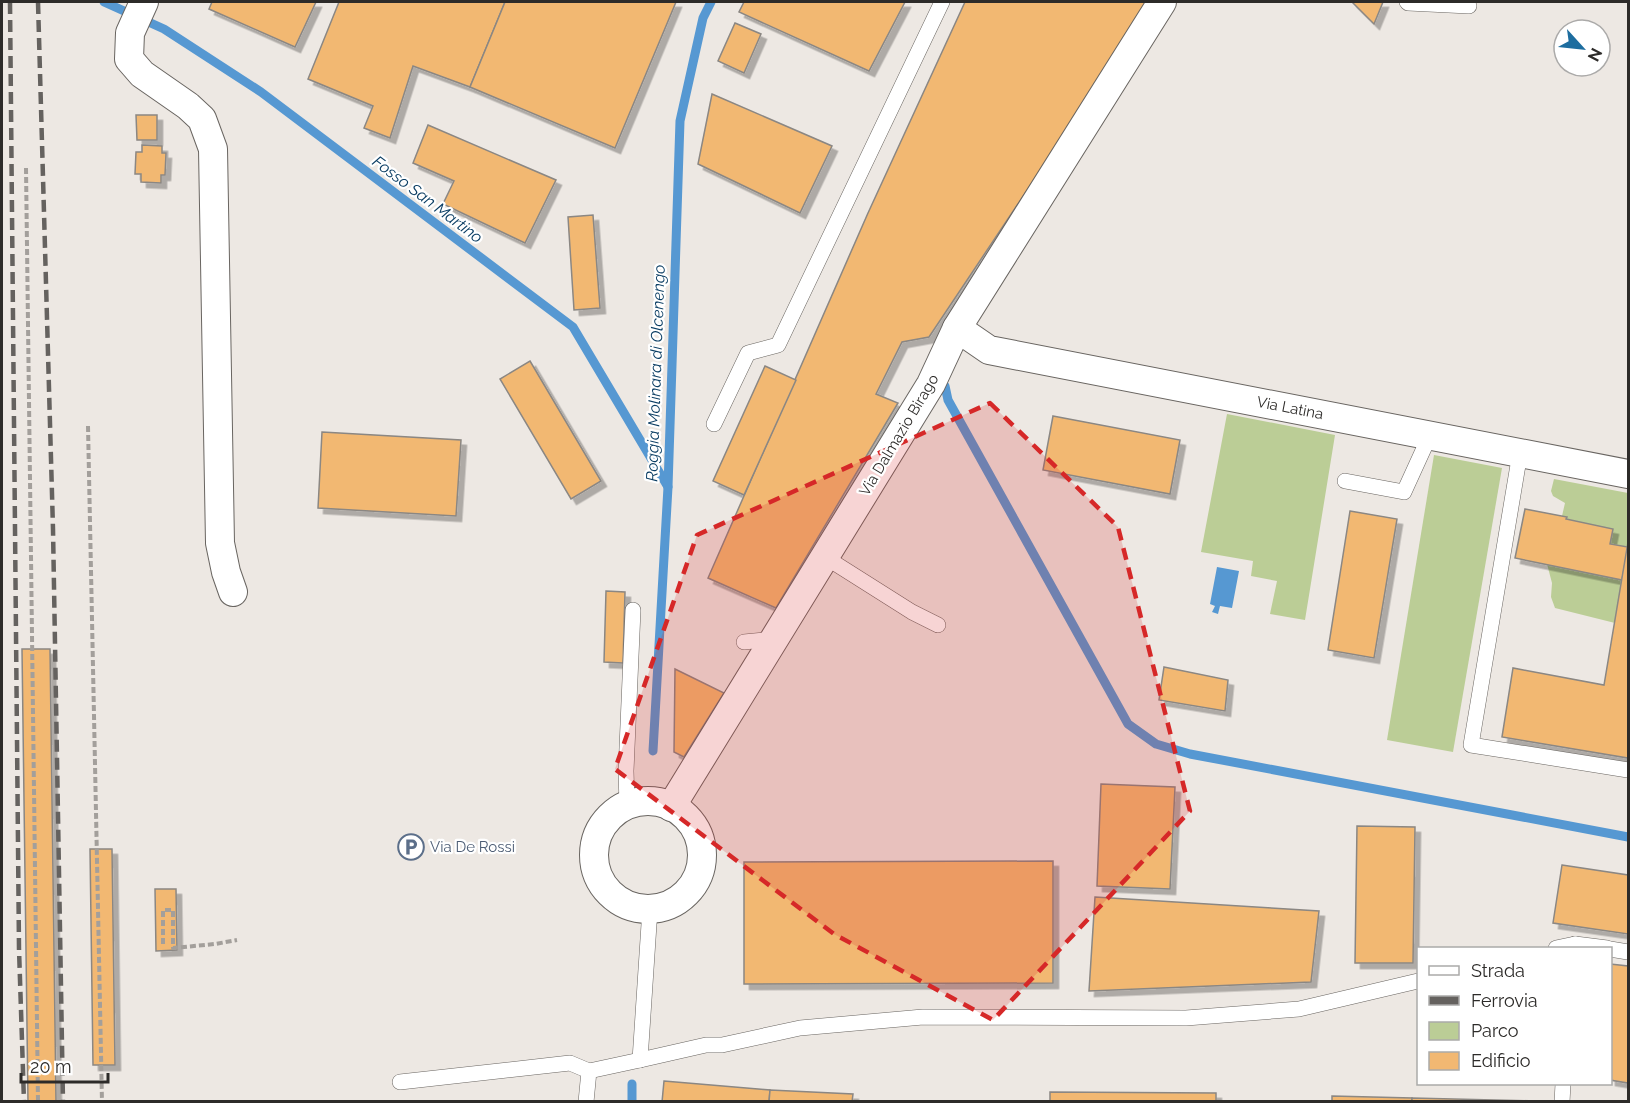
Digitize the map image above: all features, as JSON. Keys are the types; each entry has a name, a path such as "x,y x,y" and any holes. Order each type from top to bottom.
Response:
{"street":[{"path":"144,2 130,33 129,60 142,74 188,106 202,119 213,149 220,543 226,572 234,592"},
{"name":"Via Dalmazio Birago","path":"671,807 931,384 957,328 1162,2"},
{"name":"Via Latina","path":"957,328 989,350 1629,474"},
{"path":"656,802 671,807 683,814 698,837 701,851 696,879 688,891 677,900 664,906 650,909 635,908 621,902 599,879 594,849 598,835 615,812 627,805 656,802"}],"lane":[{"path":"714,424 748,353 778,345 942,2"},
{"path":"1407,2 1469,6"},
{"path":"1345,481 1404,492 1430,435"},
{"path":"1520,453 1471,745 1629,770"},
{"path":"825,557 912,612 938,625"},
{"path":"627,805 626,771 633,610"},
{"path":"744,642 774,639"},
{"path":"640,1060 650,909"},
{"path":"1612,949 1629,952"},
{"path":"400,1082 570,1063 589,1071 800,1028 923,1017 1186,1018 1299,1009 1417,981"},
{"path":"586,1101 589,1071"},
{"path":"1562,1101 1563,1085"}],"path":[{"path":"27,168 38,1101"},
{"path":"88,426 102,1101"},
{"path":"163,944 163,910 173,910 174,948 215,944 237,939"}],"highlighted area":[{"path":"990,403 1118,527 1190,811 993,1020 834,934 615,769 697,535"}],"green space":[{"path":"1227,414 1335,435 1305,620 1270,614 1277,581 1251,576 1253,561 1201,552"},
{"path":"1434,455 1502,468 1453,752 1387,740"},
{"path":"1554,479 1628,493 1628,547 1610,544 1612,529 1566,519 1562,516 1565,503 1553,496 1551,491"},
{"path":"1547,564 1622,580 1615,623 1555,608 1551,597 1552,583"}],"water":[{"path":"1217,567 1239,571 1232,608 1220,606 1218,614 1212,612 1215,606 1210,604"}],"building":[{"path":"212,2 316,2 295,47 209,9"},
{"path":"339,2 505,2 470,87 413,66 390,138 364,128 373,106 308,79"},
{"path":"505,2 676,2 615,148 470,87"},
{"path":"744,2 905,2 869,71 739,12"},
{"path":"965,2 1153,2 929,337 902,342 876,394 898,403 776,608 708,578 868,213"},
{"path":"1352,2 1383,2 1374,24"},
{"path":"735,23 761,34 744,73 718,61"},
{"path":"712,94 832,146 800,213 698,164"},
{"path":"136,115 157,115 157,140 137,140"},
{"path":"428,125 556,180 525,243 443,204 454,181 413,163"},
{"path":"142,145 162,146 162,153 166,153 165,175 161,175 161,183 141,182 141,174 135,174 136,152 142,152"},
{"path":"593,215 600,308 574,310 568,217"},
{"path":"530,361 601,481 571,499 500,379"},
{"path":"765,366 796,380 744,495 713,481"},
{"path":"1053,416 1180,440 1170,494 1043,470"},
{"path":"322,432 461,440 456,516 318,508"},
{"path":"1525,509 1613,529 1610,544 1628,547 1622,580 1515,558"},
{"path":"1350,511 1397,519 1374,658 1328,650"},
{"path":"1628,542 1628,758 1502,737 1513,668 1604,685"},
{"path":"606,591 625,592 623,663 604,662"},
{"path":"22,649 50,649 56,1102 28,1102"},
{"path":"1164,667 1228,680 1225,711 1159,700"},
{"path":"675,669 724,693 684,757 674,752"},
{"path":"1101,784 1175,787 1170,889 1097,886"},
{"path":"1357,826 1415,827 1413,963 1355,963"},
{"path":"90,849 112,849 115,1065 93,1065"},
{"path":"1053,861 1053,983 744,984 744,862"},
{"path":"1562,865 1628,875 1628,934 1553,923"},
{"path":"155,889 176,889 177,950 156,951"},
{"path":"1095,897 1319,911 1311,982 1089,991"},
{"path":"1612,964 1628,966 1628,1083 1612,1080"},
{"path":"664,1081 770,1090 769,1102 662,1102"},
{"path":"770,1090 853,1094 852,1102 769,1102"},
{"path":"1050,1092 1216,1093 1216,1102 1050,1102"},
{"path":"1332,1096 1412,1098 1412,1102 1332,1102"},
{"path":"1412,1098 1541,1101 1541,1102 1412,1102"}],"waterway":[{"name":"Fosso San Martino","path":"104,2 164,29 261,92 573,327 668,487"},
{"name":"Roggia Molinara di Olcenengo","path":"653,751 668,487 680,121 703,18 711,2"},
{"path":"945,386 948,400 1128,724 1156,744 1190,754 1628,837"},
{"name":"Roggia Molinara di Olcenengo","path":"632,1084 632,1102"}],"railway":[{"path":"10,2 19,949 24,1102"},
{"path":"38,2 53,529 63,1102"}],"place":[{"name":"Via De Rossi","path":"411,847"}]}
